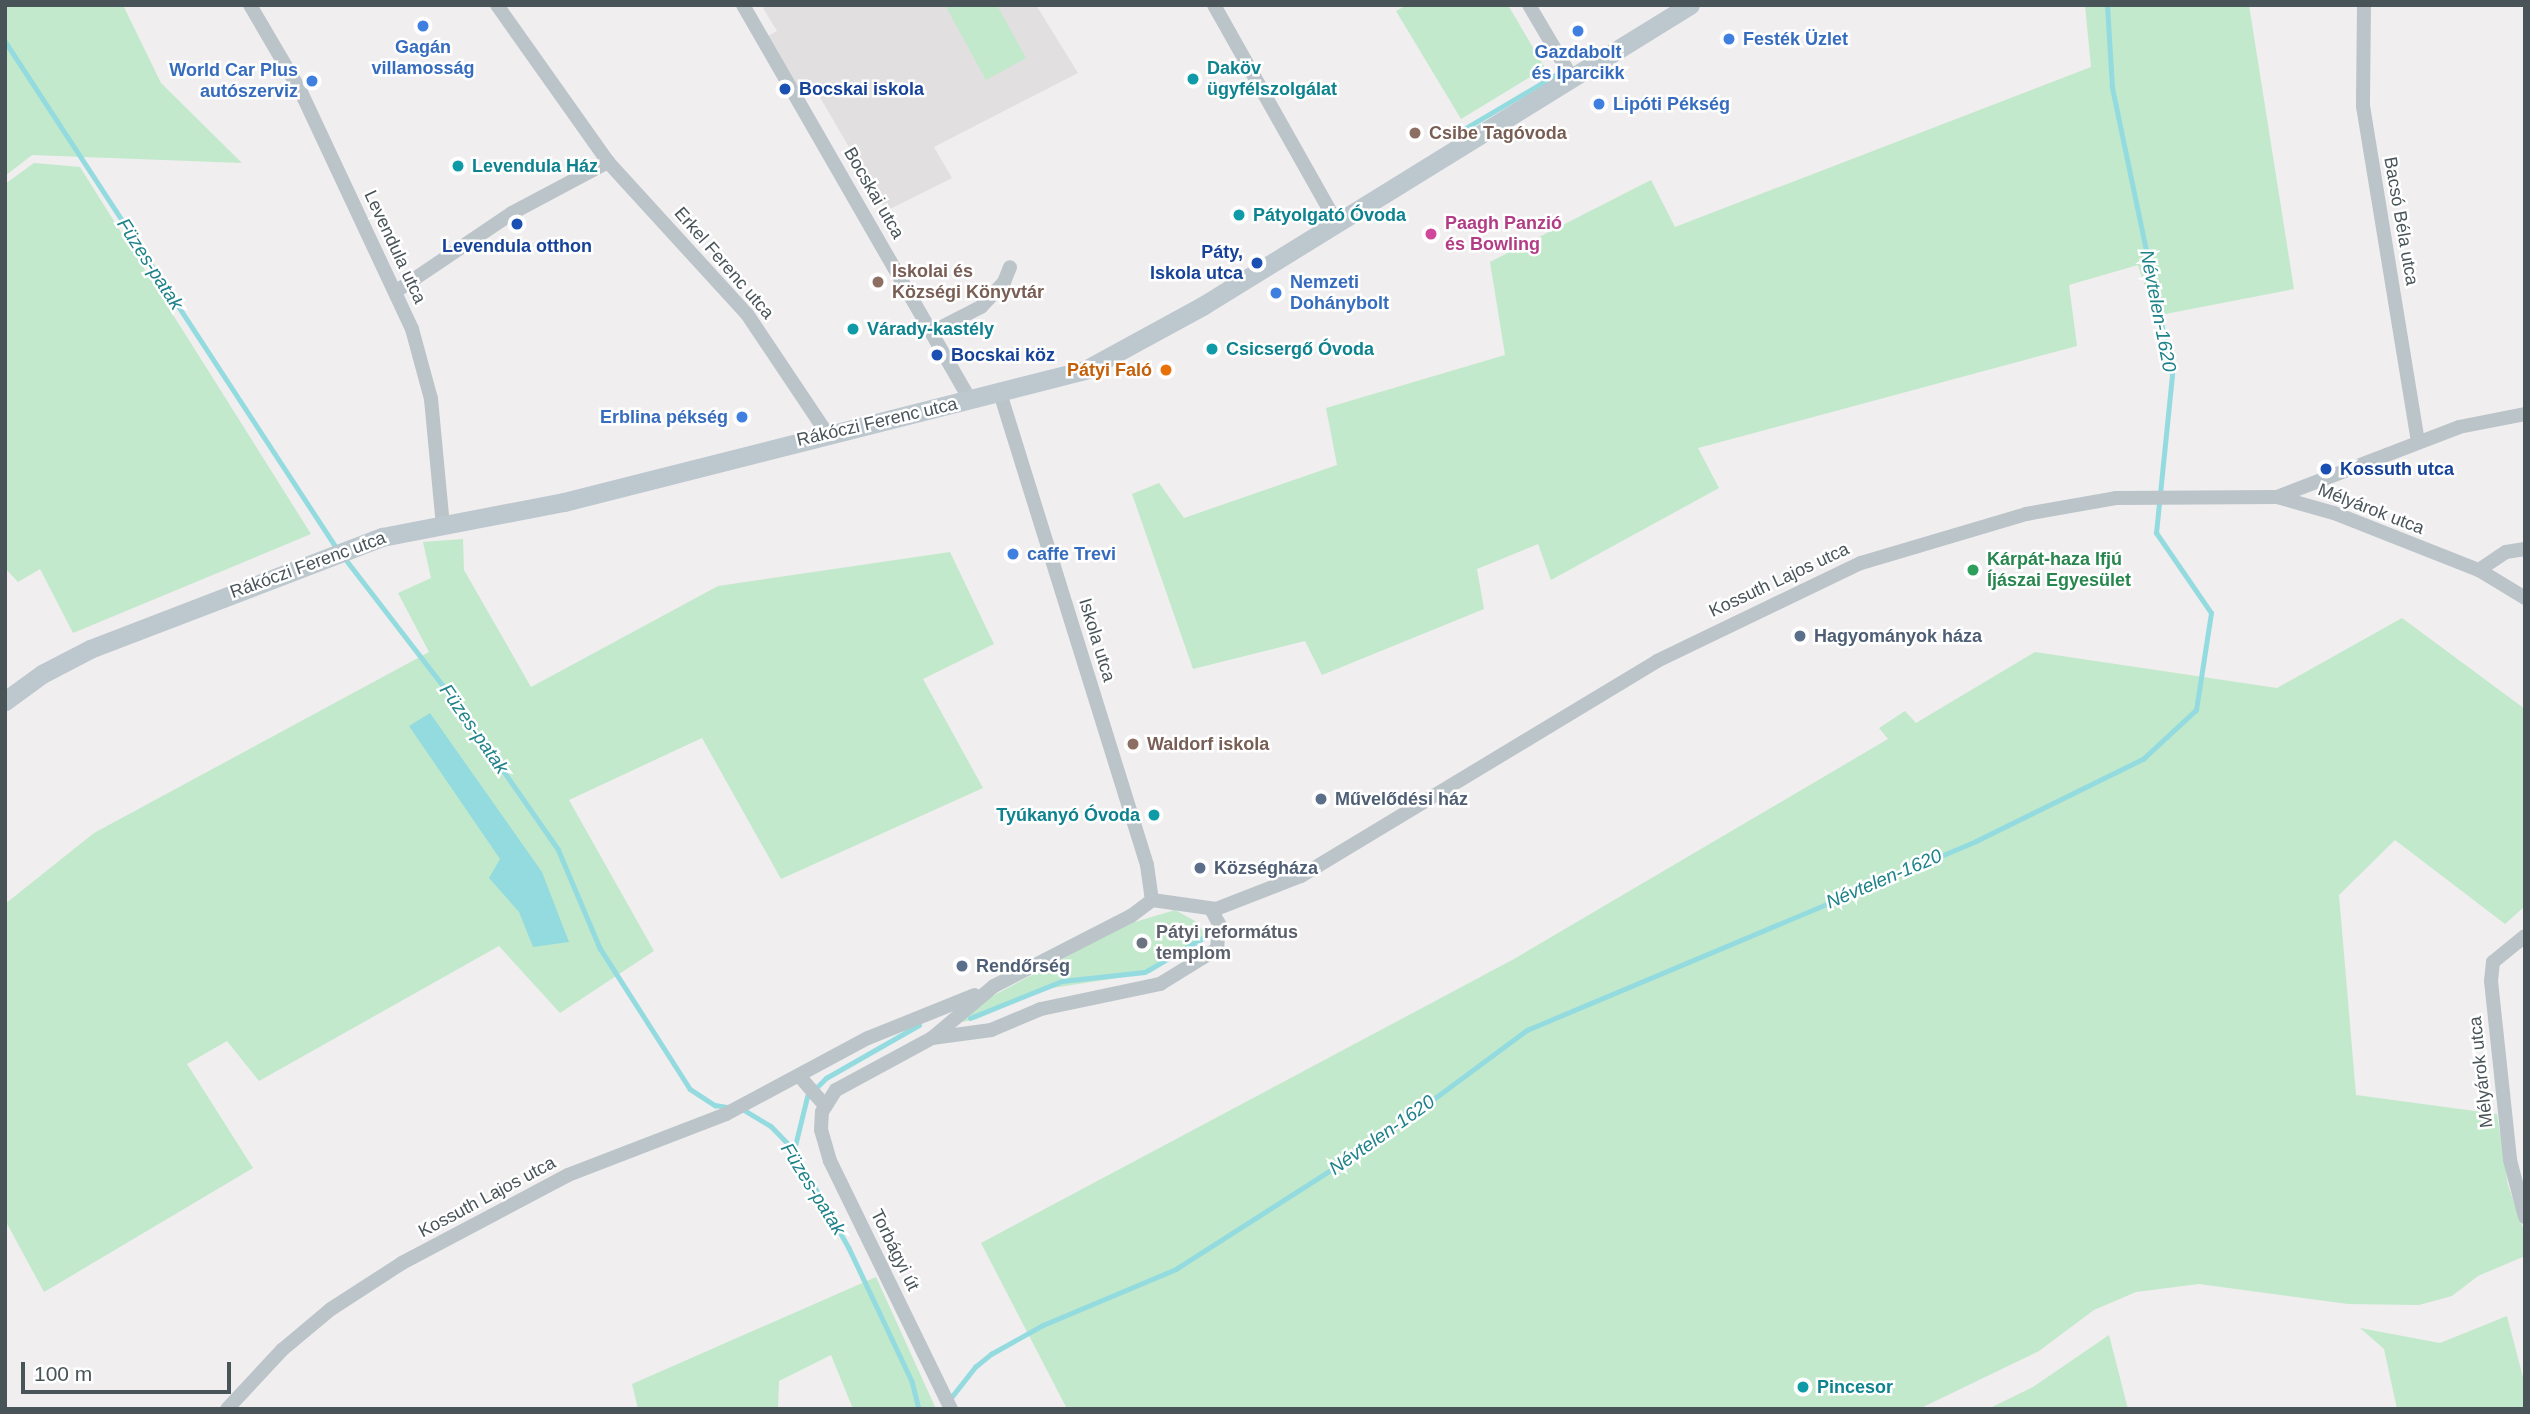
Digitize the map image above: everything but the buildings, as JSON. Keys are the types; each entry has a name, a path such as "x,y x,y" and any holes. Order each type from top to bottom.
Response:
{"main road":[{"name":"Rákóczi Ferenc utca","path":"5,701 42,674 90,649 328,554 443,526 564,502 826,432 1051,381 1121,353 1690,5"}],"street":[{"name":"Levendula utca","path":"250,5 301,92 412,329 431,399 443,526"},
{"name":"Erkel Ferenc utca","path":"496,5 608,162 747,314 826,432"},
{"name":"Bocskai utca","path":"743,5 934,331 970,400"},
{"path":"1214,5 1337,223"},
{"path":"1529,5 1572,78"},
{"name":"Bacsó Béla utca","path":"2364,5 2363,106 2418,442"},
{"path":"395,292 512,213 608,162"},
{"path":"934,331 981,307 1004,282 1010,267"},
{"name":"Iskola utca","path":"1000,393 1147,865 1152,900"},
{"name":"Kossuth Lajos utca","path":"227,1409 282,1350 331,1309 402,1263 568,1175 726,1114 801,1078 868,1038 983,993 1131,916 1152,900 1210,909 1254,897 1301,876 1657,661 1861,563 2026,514 2116,498 2277,498 2459,427 2525,414"},
{"name":"Mélyárok utca","path":"2277,498 2334,513 2479,570 2525,598"},
{"path":"2479,570 2507,552 2525,549"},
{"name":"Kossuth Lajos utca","path":"932,1038 991,1030 1041,1009 1160,984 1217,949 1219,929 1210,909"},
{"name":"Mélyárok utca","path":"2525,936 2493,962 2491,981 2510,1160 2525,1217"},
{"name":"Kossuth Lajos utca","path":"824,1104 835,1090 932,1038 983,993"},
{"path":"801,1078 824,1104"},
{"name":"Torbágyi út","path":"824,1104 821,1130 830,1161 949,1404"}],"shaded area":[{"path":"768,5 1036,5 1078,73 934,147 952,178 886,211 810,80 797,87 768,36 777,31 763,8"}],"green space":[{"path":"5,5 123,5 161,83 242,163 32,155 5,176"},
{"path":"945,5 997,5 1026,58 986,80"},
{"path":"1407,5 1508,5 1545,68 1461,119 1396,11"},
{"path":"2085,5 2249,5 2294,289 2155,316 2138,265 2069,285 2077,346 1698,448 1719,488 1551,580 1538,544 1477,569 1484,609 1322,675 1305,641 1193,669 1132,494 1159,483 1184,518 1337,465 1326,408 1505,355 1490,262 1651,180 1675,227 2091,67"},
{"path":"34,163 80,167 311,534 73,633 40,569 18,582 5,568 5,184"},
{"path":"463,539 464,570 531,687 718,586 950,552 994,644 923,679 983,788 781,879 702,738 569,800 654,951 560,1013 499,946 259,1081 227,1041 187,1064 253,1168 44,1292 5,1220 5,904 94,833 429,652 398,593 431,578 423,542"},
{"path":"2402,618 2525,709 2525,906 2505,924 2395,840 2339,895 2356,1095 2497,1114 2508,1185 2525,1234 2525,1256 2478,1276 2452,1296 2419,1305 2348,1304 2199,1284 2136,1292 2094,1310 2039,1351 1919,1409 1067,1409 981,1243 1514,959 1888,739 1879,728 1905,711 1916,723 2035,652 2277,688"},
{"path":"1175,910 1195,921 1208,937 1150,973 1046,989 977,1019 957,1023 953,1017 1128,924"},
{"path":"876,1277 936,1409 853,1409 831,1355 779,1381 778,1409 638,1409 632,1384"},
{"path":"2507,1316 2525,1385 2525,1409 2397,1409 2384,1349 2360,1328 2440,1343"},
{"path":"2109,1335 2128,1409 1988,1409 2033,1387"}],"water":[{"path":"430,713 542,872 569,942 533,947 519,912 489,878 500,859 409,726"}],"waterway":[{"name":"Névtelen-1620","path":"950,1399 975,1367 991,1354 1043,1325 1176,1269 1381,1138 1527,1030 1976,841 2143,759 2196,710 2211,613 2156,533 2172,375 2112,87 2107,5"},
{"name":"Füzes-patak","path":"5,41 336,547"},
{"path":"1466,128 1559,73"},
{"name":"Füzes-patak","path":"344,557 452,697 558,849 600,948 690,1089 715,1105 728,1107"},
{"path":"970,1018 1062,981 1145,972 1215,931"},
{"path":"794,1150 807,1097 826,1078 919,1025"},
{"name":"Füzes-patak","path":"744,1110 771,1126 794,1150 849,1248 912,1381 919,1409"}],"place":[{"name":"Gagán villamosság","path":"423,26"},
{"name":"Gazdabolt és Iparcikk","path":"1578,31"},
{"name":"Festék Üzlet","path":"1729,39"},
{"name":"Daköv ügyfélszolgálat","path":"1193,79"},
{"name":"World Car Plus autószerviz","path":"312,81"},
{"name":"Bocskai iskola","path":"785,89"},
{"name":"Lipóti Pékség","path":"1599,104"},
{"name":"Csibe Tagóvoda","path":"1415,133"},
{"name":"Levendula Ház","path":"458,166"},
{"name":"Pátyolgató Óvoda","path":"1239,215"},
{"name":"Levendula otthon","path":"517,224"},
{"name":"Paagh Panzió és Bowling","path":"1431,234"},
{"name":"Páty, Iskola utca","path":"1257,263"},
{"name":"Iskolai és Községi Könyvtár","path":"878,282"},
{"name":"Nemzeti Dohánybolt","path":"1276,293"},
{"name":"Várady-kastély","path":"853,329"},
{"name":"Csicsergő Óvoda","path":"1212,349"},
{"name":"Bocskai köz","path":"937,355"},
{"name":"Pátyi Faló","path":"1166,370"},
{"name":"Erblina pékség","path":"742,417"},
{"name":"Kossuth utca","path":"2326,469"},
{"name":"caffe Trevi","path":"1013,554"},
{"name":"Kárpát-haza Ifjú Íjászai Egyesület","path":"1973,570"},
{"name":"Hagyományok háza","path":"1800,636"},
{"name":"Waldorf iskola","path":"1133,744"},
{"name":"Művelődési ház","path":"1321,799"},
{"name":"Tyúkanyó Óvoda","path":"1154,815"},
{"name":"Községháza","path":"1200,868"},
{"name":"Pátyi református templom","path":"1142,943"},
{"name":"Rendőrség","path":"962,966"},
{"name":"Pincesor","path":"1803,1387"}]}
